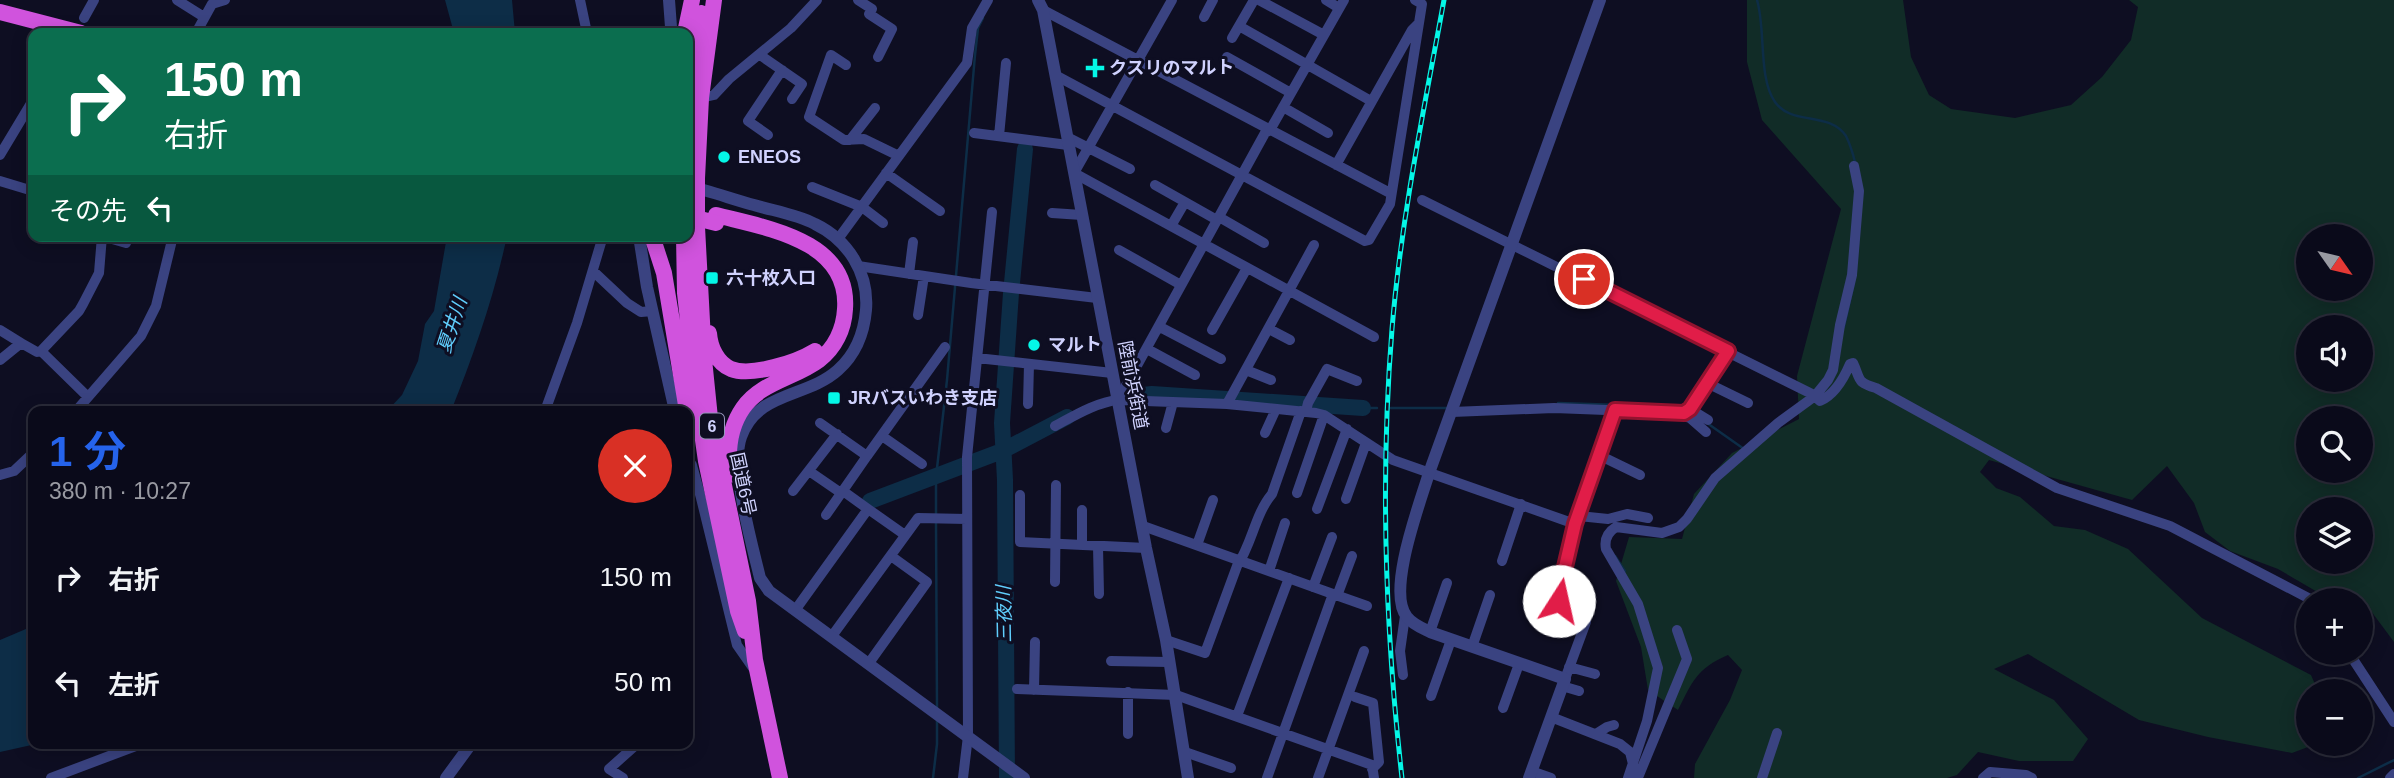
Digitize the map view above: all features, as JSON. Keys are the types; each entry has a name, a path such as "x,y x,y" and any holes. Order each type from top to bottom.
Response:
{"highway":[{"path":"694,103 695,0"},
{"path":"686,27 695,0"},
{"path":"694,103 713,0"},
{"path":"0,4 79,27"},
{"path":"1,20 79,27"},
{"path":"1,20 28,29"},
{"name":"国道6号","path":"693,146 694,103"},
{"name":"6","path":"693,209 789,244 822,268 828,276 836,305 830,328 815,351 788,363 747,371 731,369 721,362 713,351 710,340 693,242"},
{"name":"6","path":"693,225 716,219 793,237 811,245 825,255 836,271 844,287 846,301 841,330 828,352 750,399 731,432 729,470 754,605 756,667"},
{"name":"6","path":"654,242 664,273 685,406"},
{"name":"国道6号","path":"689,242 685,293 706,461 738,611 756,667"},
{"name":"国道6号","path":"692,242 710,418 748,601 756,667 780,778"},
{"name":"6","path":"693,438 707,497 728,564"}],"street":[{"path":"79,27 94,0"},
{"path":"177,0 205,17"},
{"path":"199,28 212,5 225,0"},
{"path":"580,0 585,28"},
{"path":"669,0 671,28"},
{"path":"694,103 714,95 729,79 792,28 817,0"},
{"path":"858,0 872,9 869,14 892,29 878,57"},
{"path":"838,239 967,63 972,28 988,0"},
{"path":"1204,17 1213,0"},
{"path":"1232,38 1254,0"},
{"path":"1259,0 1324,35"},
{"path":"1118,400 1265,133 1270,130 1342,4 1326,0"},
{"path":"1055,75 1365,241 1369,240 1390,204 1422,4 1415,0"},
{"path":"1403,675 1400,651 1405,616 1401,601 1404,550 1429,473 1600,0"},
{"path":"1169,1 1139,61 1074,173 1374,338"},
{"path":"1041,5 1139,61 1390,193"},
{"name":"陸前浜街道","path":"1041,5 1177,695 1188,778"},
{"path":"1336,165 1412,30 1419,23"},
{"path":"1239,26 1371,101"},
{"path":"760,55 803,84 792,99"},
{"path":"846,65 831,55 809,117 844,140 864,139 899,156"},
{"path":"1227,57 1291,93"},
{"path":"999,136 1006,63"},
{"path":"768,135 748,121 782,70"},
{"path":"1283,107 1328,133"},
{"path":"0,155 28,108"},
{"path":"850,140 876,108"},
{"path":"974,133 1068,141 1090,147 1130,169"},
{"path":"1631,771 1650,709 1658,668 1638,604 1606,549 1605,541 1608,533 1622,526 1662,533 1679,527 1714,478 1778,423 1815,396 1833,370 1840,325 1849,296 1859,191 1854,166"},
{"path":"887,173 940,211"},
{"path":"0,181 28,189"},
{"path":"1155,185 1264,243"},
{"path":"812,187 862,207 883,223"},
{"path":"693,188 815,224 838,239 858,266 864,282 864,330 853,354 828,379 775,401 754,413 740,439 737,461 760,578 769,591 1022,777"},
{"path":"1422,200 1728,351 1820,401 1827,398 1853,363 1858,379 1863,384 1877,388 2057,488 2170,526 2296,592"},
{"path":"1171,226 1185,202"},
{"path":"963,778 968,736 967,457 992,212"},
{"path":"1052,213 1082,215"},
{"path":"41,351 83,304 99,273 102,242"},
{"path":"80,406 141,336 156,306 172,242"},
{"path":"547,406 594,272 602,242"},
{"path":"640,242 674,406"},
{"path":"909,274 913,242"},
{"path":"1227,404 1314,245"},
{"path":"1119,250 1181,285"},
{"path":"858,266 954,281 1097,298"},
{"path":"1212,330 1247,268"},
{"path":"594,272 627,303 641,312 653,311"},
{"path":"918,315 924,276"},
{"path":"1160,327 1221,359"},
{"path":"1269,329 1290,340"},
{"path":"0,330 37,352 41,351 88,397"},
{"path":"0,360 21,343"},
{"path":"826,515 945,347"},
{"path":"1147,349 1195,374"},
{"path":"1676,414 1690,409 1728,351"},
{"path":"977,358 1112,373"},
{"path":"1028,404 1029,364"},
{"path":"1166,640 1205,653 1264,503 1272,494 1303,411 1327,369 1357,381"},
{"path":"1246,370 1271,380"},
{"path":"1707,383 1748,403"},
{"path":"1055,426 1080,413 1118,400 1227,404 1303,411 1324,415 1393,460 1521,505 1577,520 1608,519 1626,514 1648,518"},
{"path":"1166,428 1173,402"},
{"path":"1453,409 1554,408 1676,414 1690,418 1706,432"},
{"path":"1265,433 1276,409"},
{"path":"1690,409 1708,420"},
{"path":"1551,778 1530,775 1586,622 1584,610 1559,601 1558,597 1577,520 1615,410"},
{"path":"1297,493 1324,415"},
{"path":"820,423 867,457"},
{"path":"1317,509 1347,429"},
{"path":"793,491 836,435"},
{"path":"882,436 922,464"},
{"path":"1346,499 1366,443"},
{"path":"0,475 14,471 28,458"},
{"path":"1598,458 1607,459 1640,475"},
{"path":"693,469 737,645 756,667"},
{"path":"809,471 905,535"},
{"path":"1055,582 1056,485"},
{"path":"1020,495 1020,542 1146,548"},
{"path":"1197,545 1213,500"},
{"path":"1502,561 1521,505"},
{"path":"796,609 868,509"},
{"path":"1082,510 1082,545"},
{"path":"832,636 918,518 967,519"},
{"path":"1269,571 1285,523"},
{"path":"1143,526 1367,606"},
{"path":"1313,587 1332,537"},
{"path":"1098,546 1099,594"},
{"path":"869,663 927,582 891,556"},
{"path":"1267,778 1352,556"},
{"path":"1237,716 1289,578"},
{"path":"1430,632 1447,583"},
{"path":"1472,647 1490,595"},
{"path":"1405,616 1430,632 1519,664 1566,677 1595,674"},
{"path":"1631,771 1639,775 1687,659 1677,630"},
{"path":"1431,696 1451,639"},
{"path":"1034,690 1035,642"},
{"path":"1318,778 1364,651"},
{"path":"1111,661 1169,662"},
{"path":"1503,708 1519,664"},
{"path":"2357,665 2394,722"},
{"path":"1566,677 1579,691"},
{"path":"1017,689 1177,695 1372,765 1373,774"},
{"path":"1128,692 1128,734"},
{"path":"1355,697 1373,703 1379,762 1373,774"},
{"path":"1551,717 1626,748 1631,771"},
{"path":"1596,734 1614,725"},
{"path":"1762,778 1777,733"},
{"path":"51,778 128,749"},
{"path":"446,778 467,749"},
{"path":"624,778 609,769 631,749"},
{"path":"1185,752 1231,768"},
{"path":"1983,778 1990,772 2026,775 2032,778"},
{"path":"2390,778 2394,775"}],"green space":[{"path":"1747,0 1903,0 1911,57 1929,95 1951,109 2015,118 2071,105 2102,77 2131,40 2138,7 2129,0 2394,0 2394,642 2373,614 2373,588 2310,588 2278,569 2230,551 2205,532 2194,503 2167,466 2132,500 1989,460 1980,472 1996,488 2020,497 2054,526 2085,530 2128,549 2202,618 2311,675 2313,679 2296,679 2296,752 2292,753 2208,737 2139,720 2028,654 1994,669 2054,700 2088,739 2073,761 2019,761 1978,752 1957,775 1947,778 1694,778 1695,764 1730,700 1742,670 1728,655 1709,665 1692,684 1678,710 1648,690 1641,647 1616,581 1629,537 1682,539 1694,494 1732,453 1799,419 1797,376 1841,209 1762,120 1747,62"}],"water":[{"path":"445,0 512,0 515,28 453,28"},
{"name":"夏井川","path":"446,242 506,242 490,303 453,406 392,406 402,395 418,361 425,324 434,311"},
{"path":"28,628 28,746 0,752 0,640"}],"waterway":[{"path":"1757,0 1766,80 1775,102 1791,114 1839,128 1846,136 1855,162"},
{"path":"936,516 936,477 975,55 978,28 983,18"},
{"name":"三夜川","path":"1007,778 1005,480 1002,423 1025,149"},
{"path":"1844,327 1854,283"},
{"name":"三夜川","path":"1125,397 1152,394 1363,408"},
{"path":"1558,403 1687,409"},
{"path":"1363,408 1377,408"},
{"path":"1391,408 1446,408"},
{"name":"三夜川","path":"870,501 1002,451 1067,417"},
{"path":"1707,423 1744,449"},
{"path":"936,523 937,708"},
{"path":"1615,556 1625,571"},
{"path":"933,778 937,719"},
{"path":"2358,778 2394,760"}],"railway":[{"path":"1402,778 1388,610 1385,497 1388,385 1401,247 1444,0"}],"place":[{"name":"クスリのマルト","path":"1095,68"},
{"name":"ENEOS","path":"724,157"},
{"name":"六十枚入口","path":"712,278"},
{"name":"マルト","path":"1034,345"},
{"name":"JRバスいわき支店","path":"834,398"}],"route":[{"path":"1559,601 1575,524 1615,410 1684,413 1690,409 1728,351 1584,279"}]}
